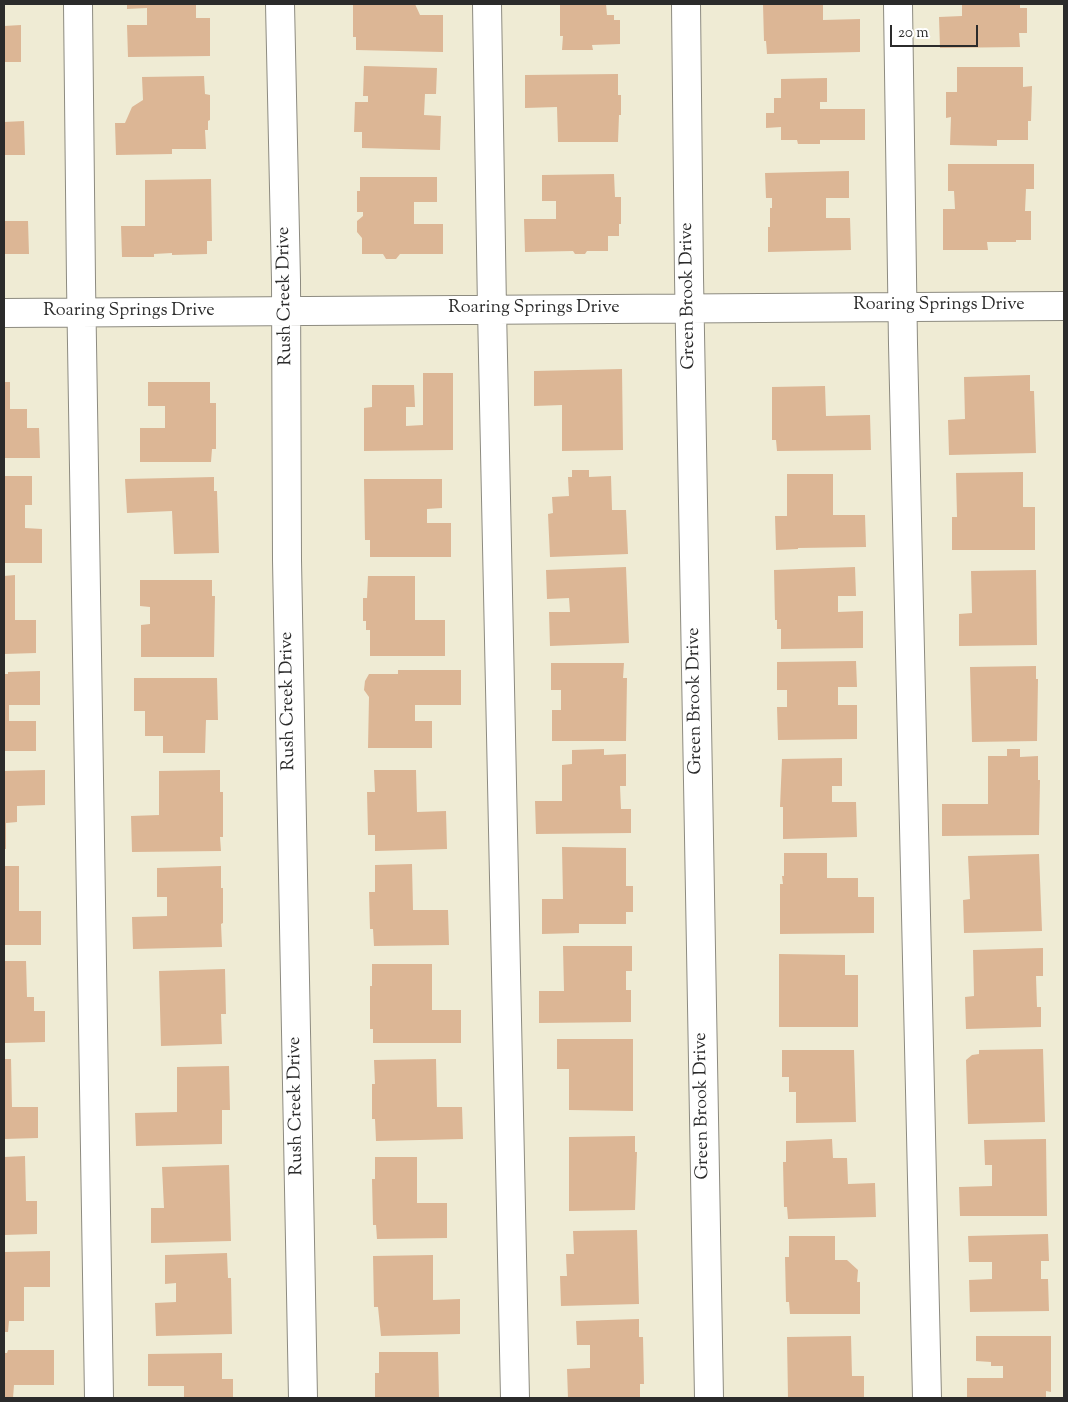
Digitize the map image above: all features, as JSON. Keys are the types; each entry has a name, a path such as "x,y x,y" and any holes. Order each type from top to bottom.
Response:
{"street":[{"path":"78,4 81,312 100,1398"},
{"name":"Rush Creek Drive","path":"280,4 286,311 287,570 302,1398"},
{"path":"487,4 516,1398"},
{"name":"Green Brook Drive","path":"686,4 689,308 709,1398"},
{"path":"898,4 902,307 927,1398"},
{"name":"Roaring Springs Drive","path":"4,313 1064,306"}],"building":[{"path":"127,4 196,4 196,18 210,18 210,56 128,57 127,25 147,25 147,8 127,9"},
{"path":"353,4 415,4 420,15 443,15 443,52 356,50 356,37 353,37"},
{"path":"560,4 606,4 607,15 614,15 614,20 620,20 620,44 592,45 593,50 562,50 563,36 560,36"},
{"path":"763,4 823,4 823,20 860,19 860,52 767,54 766,41 764,41"},
{"path":"962,4 1020,4 1020,8 1027,8 1027,33 1019,33 1020,47 940,48 939,17 962,16"},
{"path":"21,25 21,62 4,62 4,26"},
{"path":"364,66 437,68 436,94 425,94 424,115 441,116 440,150 362,148 362,132 354,132 355,102 368,102 368,96 363,96"},
{"path":"957,67 1023,67 1023,87 1032,86 1031,121 1028,121 1028,140 997,140 997,146 950,145 951,117 946,118 946,92 957,92"},
{"path":"618,74 618,95 621,95 621,115 619,115 618,142 558,142 557,107 525,108 525,75"},
{"path":"204,76 205,94 210,95 210,120 208,121 208,130 205,130 206,149 172,149 172,154 116,155 115,123 125,123 132,107 143,100 142,77"},
{"path":"827,78 827,102 820,102 820,109 865,109 865,140 820,140 820,144 798,144 797,140 781,140 781,127 766,128 766,113 774,113 774,98 781,98 781,79"},
{"path":"24,121 25,155 4,155 4,122"},
{"path":"948,164 1034,164 1034,189 1026,189 1025,211 1031,211 1031,240 987,242 988,250 943,250 943,209 955,209 954,191 948,191"},
{"path":"849,171 849,198 826,198 826,218 850,218 851,250 768,252 768,227 770,227 772,198 766,198 765,173"},
{"path":"614,174 615,197 621,197 621,224 619,224 619,236 608,236 608,251 587,251 585,254 575,254 573,251 525,252 524,219 556,219 556,201 542,201 542,175"},
{"path":"360,177 437,177 437,202 414,202 414,224 443,224 443,254 400,254 396,259 386,259 383,254 362,254 362,238 357,232 357,221 363,216 363,212 357,212 357,191 360,191"},
{"path":"211,179 212,241 207,241 207,254 172,255 172,253 154,254 154,257 122,257 121,226 145,226 145,180"},
{"path":"4,221 28,221 29,254 4,254"},
{"path":"622,369 623,450 562,451 562,405 534,406 534,371"},
{"path":"423,373 453,373 453,450 364,451 364,408 372,407 372,385 414,385 415,407 406,407 406,426 423,425"},
{"path":"1030,375 1030,391 1034,391 1036,453 949,455 948,420 965,419 964,377"},
{"path":"4,382 10,382 10,409 27,409 27,428 39,428 40,458 4,458"},
{"path":"148,382 210,382 210,403 216,403 216,449 212,449 211,462 140,462 140,428 165,428 165,406 148,406"},
{"path":"825,386 826,416 870,415 871,450 777,451 776,440 772,440 772,387"},
{"path":"572,470 589,470 589,477 611,476 612,510 626,510 628,554 550,557 548,514 553,513 552,497 569,496 568,477 572,477"},
{"path":"1023,472 1023,507 1035,507 1035,550 952,550 952,517 957,517 956,473"},
{"path":"787,474 833,474 833,515 865,515 866,547 776,550 775,516 787,516"},
{"path":"4,476 32,476 32,505 25,505 25,528 42,529 42,563 4,563"},
{"path":"214,477 214,491 217,491 219,553 174,554 172,511 127,513 125,479"},
{"path":"364,479 442,479 442,508 427,509 427,523 451,523 451,557 370,557 370,540 365,540"},
{"path":"626,567 629,643 550,646 549,612 570,612 569,598 547,599 546,570"},
{"path":"855,567 856,596 838,596 838,612 863,611 863,648 781,649 781,629 777,629 777,620 775,620 774,570"},
{"path":"1036,570 1037,645 959,646 959,614 972,613 971,571"},
{"path":"15,575 15,620 36,620 36,653 4,654 4,576"},
{"path":"368,576 415,576 415,620 445,620 445,656 370,656 370,630 366,630 366,621 363,621 363,598 367,598"},
{"path":"140,580 212,580 212,596 215,596 214,657 141,657 141,625 150,624 150,607 140,606"},
{"path":"856,661 857,687 838,687 838,705 857,705 857,739 778,740 777,707 787,707 787,690 777,690 777,662"},
{"path":"551,663 624,663 623,678 627,678 626,741 552,741 552,710 561,710 561,690 551,690"},
{"path":"1036,666 1036,679 1038,679 1037,741 972,742 970,667"},
{"path":"398,670 461,670 461,705 415,705 415,721 432,721 432,748 368,748 369,697 364,690 365,681 369,674 398,674"},
{"path":"40,671 40,705 9,705 9,721 36,721 36,751 4,751 4,674 8,674 8,672"},
{"path":"134,678 217,678 218,720 206,720 205,753 163,753 163,736 145,736 145,711 134,711"},
{"path":"604,749 604,755 626,754 626,786 620,786 621,809 631,809 631,833 536,834 535,801 562,801 562,765 572,764 572,750"},
{"path":"1007,749 1020,749 1020,757 1038,756 1038,780 1040,780 1039,835 942,836 942,804 988,804 988,756 1007,756"},
{"path":"842,758 842,786 832,786 832,802 856,802 857,837 783,839 783,807 780,807 782,759"},
{"path":"45,770 45,805 17,806 17,822 6,823 6,849 4,849 4,771"},
{"path":"220,770 220,792 223,792 223,837 220,837 221,851 132,852 131,816 159,815 159,771"},
{"path":"374,770 416,770 417,812 446,811 447,849 375,851 375,835 368,835 367,792 375,792"},
{"path":"562,847 626,848 626,886 633,886 633,912 626,912 626,924 579,924 579,933 542,934 542,899 563,899"},
{"path":"784,853 827,853 827,878 858,878 858,897 874,897 874,933 780,934 780,884 783,884"},
{"path":"1039,854 1042,931 964,933 963,900 970,899 968,856"},
{"path":"412,864 413,910 448,910 449,945 374,946 373,929 370,929 369,892 375,892 375,865"},
{"path":"4,866 19,866 19,911 41,911 41,945 4,945"},
{"path":"221,866 221,888 223,888 222,947 133,949 132,917 167,916 167,897 157,897 157,868"},
{"path":"563,946 632,946 632,971 626,971 626,990 631,990 631,1022 539,1023 539,991 564,991"},
{"path":"1043,948 1043,976 1036,976 1037,1007 1041,1007 1041,1027 966,1029 965,997 974,996 973,950"},
{"path":"779,954 845,955 845,975 858,975 858,1027 779,1027"},
{"path":"4,961 26,961 27,997 34,997 34,1011 45,1011 45,1042 4,1043"},
{"path":"372,964 432,964 432,1010 461,1010 461,1043 373,1043 373,1029 370,1029"},
{"path":"225,969 226,1014 221,1014 222,1044 161,1046 159,971"},
{"path":"557,1039 633,1039 633,1111 569,1110 569,1069 557,1069"},
{"path":"1043,1049 1045,1122 968,1124 966,1060 972,1055 979,1054 979,1050"},
{"path":"782,1050 854,1050 856,1122 796,1123 796,1092 789,1092 789,1077 782,1077"},
{"path":"4,1059 11,1059 12,1107 38,1107 38,1138 4,1139"},
{"path":"436,1059 437,1107 462,1107 463,1139 376,1141 375,1119 372,1119 372,1084 375,1084 374,1060"},
{"path":"229,1066 230,1110 222,1110 222,1144 136,1146 135,1113 177,1112 177,1067"},
{"path":"635,1136 635,1152 637,1152 635,1210 569,1211 569,1137"},
{"path":"832,1139 833,1158 847,1158 848,1184 875,1183 876,1217 788,1219 787,1207 784,1207 783,1162 786,1162 786,1141"},
{"path":"1046,1139 1047,1216 960,1216 959,1187 992,1186 992,1165 985,1165 984,1140"},
{"path":"25,1156 26,1201 37,1201 37,1234 4,1235 4,1157"},
{"path":"375,1157 417,1157 417,1203 447,1203 447,1238 377,1239 376,1225 373,1225 372,1179 375,1179"},
{"path":"229,1165 231,1241 151,1243 151,1208 164,1208 162,1167"},
{"path":"637,1230 639,1304 561,1306 560,1276 567,1276 566,1254 574,1254 573,1231"},
{"path":"1048,1234 1049,1261 1041,1261 1041,1279 1048,1279 1049,1311 970,1312 969,1280 992,1279 992,1262 969,1262 968,1236"},
{"path":"789,1236 835,1236 835,1260 847,1260 858,1270 857,1282 860,1282 860,1314 790,1314 789,1302 786,1302 785,1257 789,1257"},
{"path":"50,1251 50,1287 24,1287 24,1321 9,1321 8,1332 4,1332 4,1252"},
{"path":"227,1253 228,1278 231,1278 232,1334 156,1336 155,1303 176,1302 176,1283 165,1284 165,1255"},
{"path":"433,1255 433,1300 460,1299 460,1334 381,1336 378,1307 374,1307 373,1256"},
{"path":"639,1319 639,1337 643,1337 644,1384 640,1384 640,1397 568,1398 567,1369 590,1368 590,1345 577,1345 576,1321"},
{"path":"851,1336 852,1376 864,1376 864,1398 788,1398 787,1337"},
{"path":"976,1336 1051,1336 1051,1392 1046,1391 1046,1398 967,1398 967,1378 1003,1378 1003,1366 991,1366 991,1362 976,1361"},
{"path":"8,1350 54,1350 54,1385 14,1385 13,1398 4,1398 4,1353 7,1353"},
{"path":"379,1352 438,1352 439,1398 375,1398 375,1373 379,1373"},
{"path":"222,1353 222,1379 233,1379 233,1398 184,1398 184,1386 148,1386 148,1354"}]}
